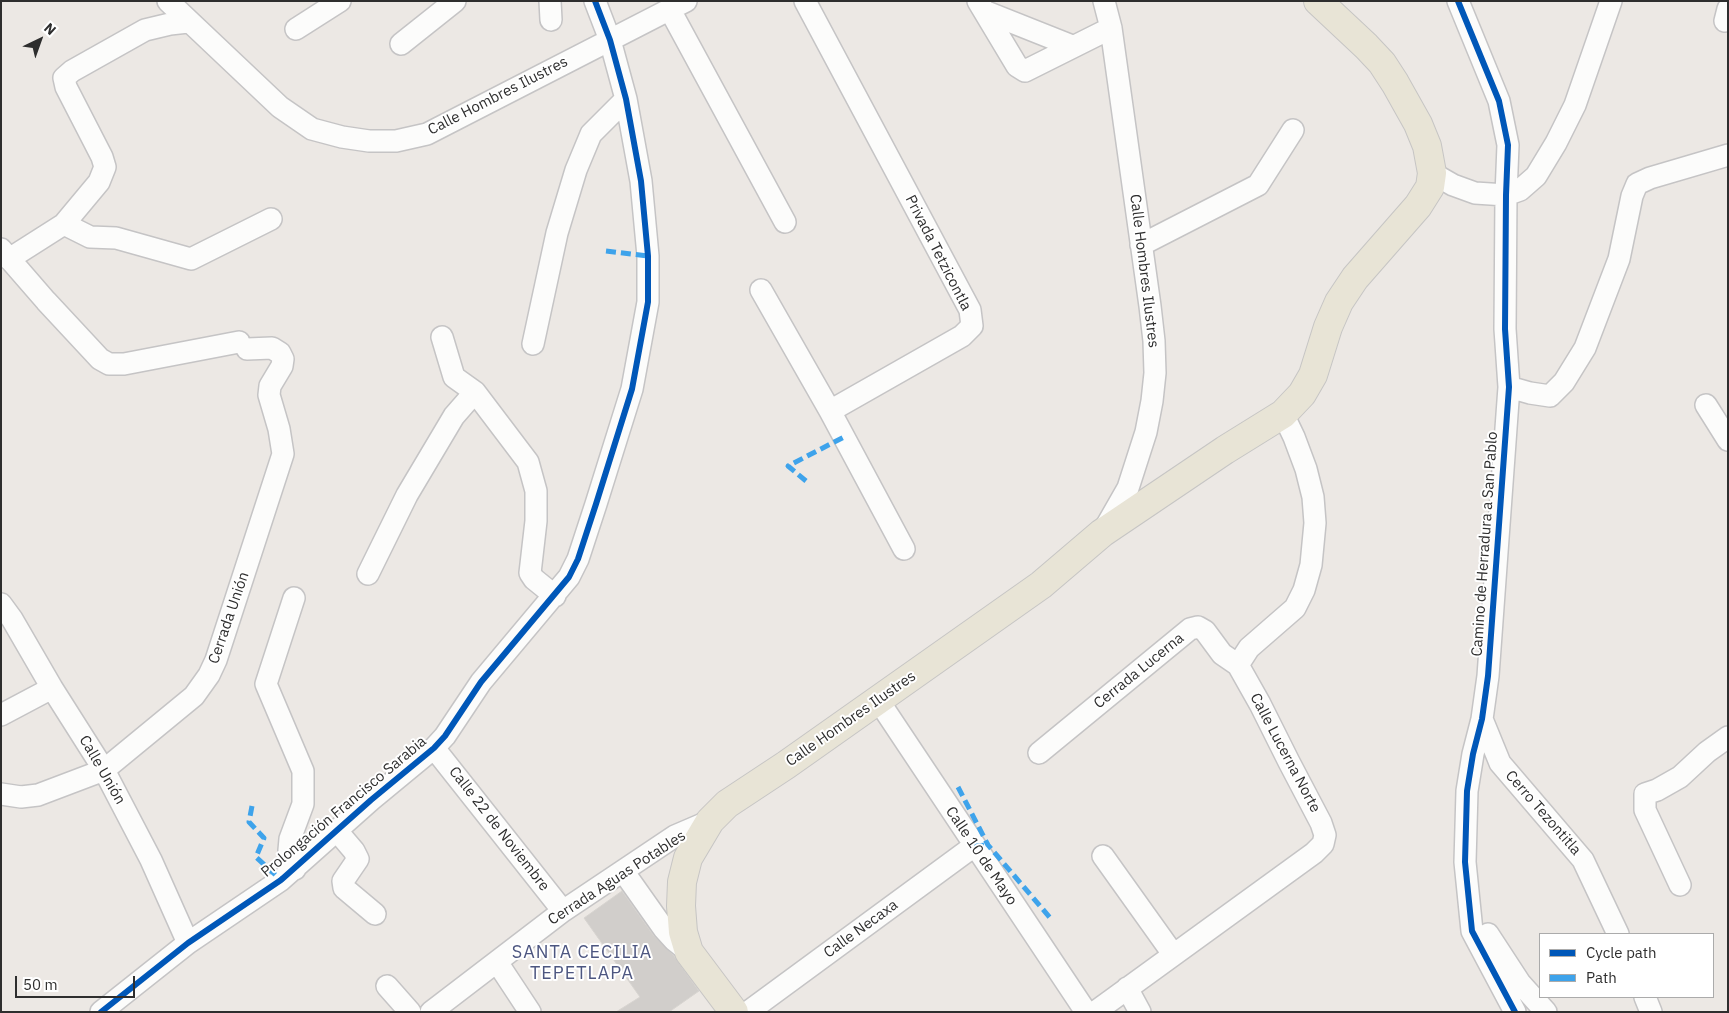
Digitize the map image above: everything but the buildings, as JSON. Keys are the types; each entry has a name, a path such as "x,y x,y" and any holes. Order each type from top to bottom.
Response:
{"main road":[{"path":"1318,1 1382,63 1418,124 1427,146 1432,173"},
{"name":"Calle Hombres Ilustres","path":"734,1012 689,952 683,932 682,882 688,858 710,821 727,804 1041,585 1102,533 1282,414 1302,394 1313,375 1328,327 1339,302 1355,278 1418,206 1430,187 1432,173"}],"street":[{"name":"Calle Hombres Ilustres","path":"168,1 188,22 280,107 312,129 342,137 369,141 396,141 427,134 678,6"},
{"path":"296,29 340,1"},
{"path":"401,44 455,1"},
{"name":"Prolongación Francisco Sarabia","path":"101,1012 188,943 295,869 371,800 434,748 445,736 482,682 569,577 578,559 632,389 648,302 648,256 641,182 626,99 610,40 595,1"},
{"name":"Privada Tetzicontla","path":"805,1 970,310 972,326 962,336 830,411"},
{"name":"Calle Hombres Ilustres","path":"1102,533 1128,488 1146,432 1155,373 1154,341 1141,245 1111,28 1104,1"},
{"name":"Camino de Herradura a San Pablo","path":"1458,1 1499,101 1508,145 1505,329 1509,387 1491,637 1482,719 1473,754 1467,791 1465,862 1472,931 1515,1012"},
{"path":"1432,173 1452,185 1475,193 1506,195 1520,190 1536,176 1556,143 1574,105 1611,1"},
{"path":"678,6 785,222"},
{"path":"981,6 1017,66 1025,71 1111,28"},
{"path":"981,6 1072,46"},
{"path":"5,254 64,224 99,182 104,167 102,157 66,87 64,78 72,70 145,30 188,22"},
{"path":"533,344 557,233 576,170 591,134 626,99"},
{"path":"1141,245 1258,185 1293,130"},
{"path":"1509,387 1550,396 1564,382 1584,348 1619,259 1632,196 1637,184 1650,178 1728,154"},
{"path":"64,224 90,237 116,238 191,259 271,219"},
{"name":"Cerrada Unión","path":"1,794 21,797 38,795 104,770 194,696 209,675 216,660 283,454 279,429 269,395 270,386 282,366 283,359 280,353 272,348 243,345 124,364 109,364 100,358 5,254"},
{"path":"761,290 830,411 904,550"},
{"path":"442,337 454,377 475,392 528,462 536,491 536,521 530,573 534,579 554,596"},
{"path":"368,574 407,496 454,416 475,392"},
{"path":"1706,405 1728,440"},
{"path":"1238,665 1249,648 1295,608 1304,590 1311,565 1315,523 1313,497 1306,469 1294,437 1282,414"},
{"path":"294,598 266,684 303,771 303,804 290,839 289,850 295,869"},
{"name":"Calle Unión","path":"1,604 104,770 151,860 188,943"},
{"name":"Cerrada Lucerna","path":"1038,753 1190,629 1198,627 1205,631 1222,654 1238,665"},
{"name":"Calle Lucerna Norte","path":"1095,1012 1314,853 1323,844 1325,835 1321,823 1238,665"},
{"path":"1,715 52,688"},
{"name":"Calle 10 de Mayo","path":"878,700 1086,1012"},
{"name":"Cerro Tezontitla","path":"1482,719 1500,763 1583,860 1618,933"},
{"path":"1680,884 1645,810 1645,794 1657,790 1680,777 1707,752 1728,737"},
{"name":"Calle 22 de Noviembre","path":"434,748 563,911"},
{"name":"Cerrada Aguas Potables","path":"431,1012 563,911 675,836 710,821"},
{"path":"337,832 354,851 358,859 343,881 344,888 375,914"},
{"name":"Calle Necaxa","path":"748,1012 974,846"},
{"path":"1103,856 1173,954"},
{"name":"Calle Hombres Ilustres","path":"623,871 664,928 674,940 689,952"},
{"path":"1467,894 1490,939 1520,983 1546,1012"},
{"path":"497,962 530,1012"},
{"path":"387,986 410,1012"},
{"path":"1127,988 1140,1012"},
{"path":"1645,998 1651,1012"}],"marked path":[{"path":"606,251 648,256"},
{"path":"806,481 788,466 844,437"},
{"path":"958,787 988,845 1052,920"},
{"path":"252,806 249,822 264,838 256,857 281,880"},
{"path":"974,846 988,845"}],"cycle path":[{"path":"101,1012 188,943 281,880 371,800 434,748 445,736 481,682 569,577 578,559 632,389 648,302 648,256 641,181 626,99 610,40 595,1"},
{"path":"1458,1 1499,101 1508,145 1505,329 1509,387 1488,676 1482,719 1473,754 1467,791 1465,862 1472,931 1515,1012"}],"district":[{"name":"SANTA CECILIA TEPETLAPA","path":"582,963"}]}
